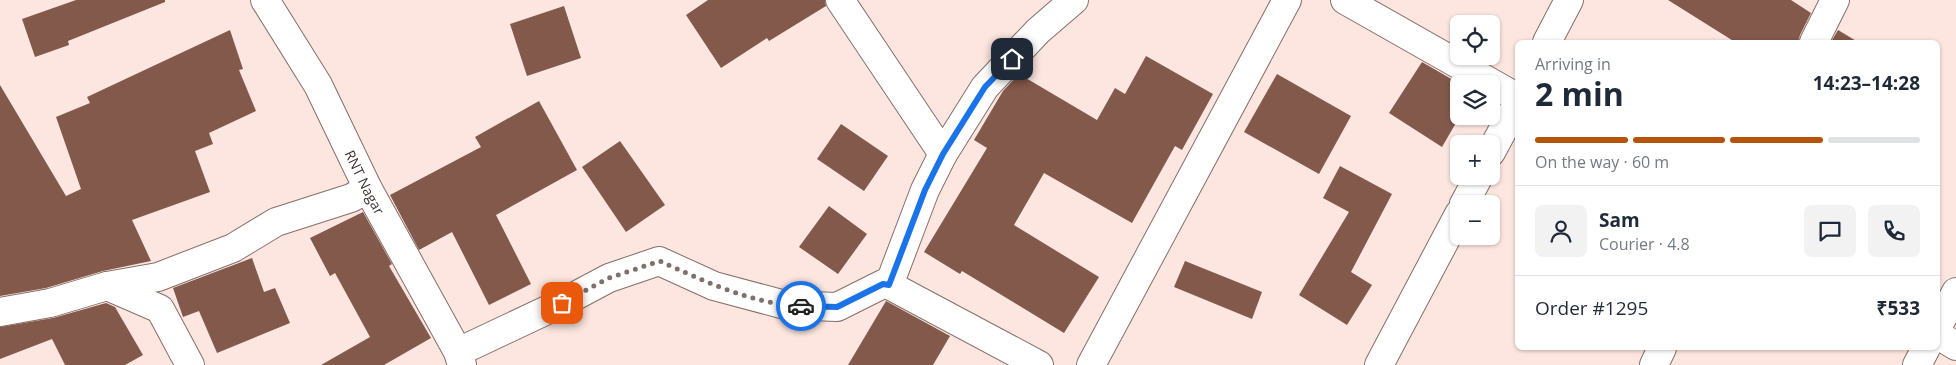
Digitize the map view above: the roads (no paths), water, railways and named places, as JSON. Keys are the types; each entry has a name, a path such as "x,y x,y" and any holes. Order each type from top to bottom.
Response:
{"street":[{"name":"RNT Nagar","path":"265,0 318,85 368,189 460,358"},
{"path":"840,0 943,154"},
{"path":"889,285 925,190 943,154 985,87 1038,31 1074,0"},
{"path":"1091,365 1288,0"},
{"path":"1345,0 1515,96"},
{"path":"1549,40 1569,0"},
{"path":"1815,40 1835,0"},
{"path":"1500,135 1515,108"},
{"path":"0,312 50,303 107,286 158,277 233,248 276,222 351,198 368,189"},
{"path":"1379,365 1450,231"},
{"path":"460,358 609,278 660,261 714,286 785,306 837,307 883,284 889,285 1039,365"},
{"path":"107,286 160,309 190,365"},
{"path":"1940,322 1956,292"},
{"path":"1940,336 1956,346"},
{"path":"1654,365 1661,350"},
{"path":"1916,365 1925,350"}]}
